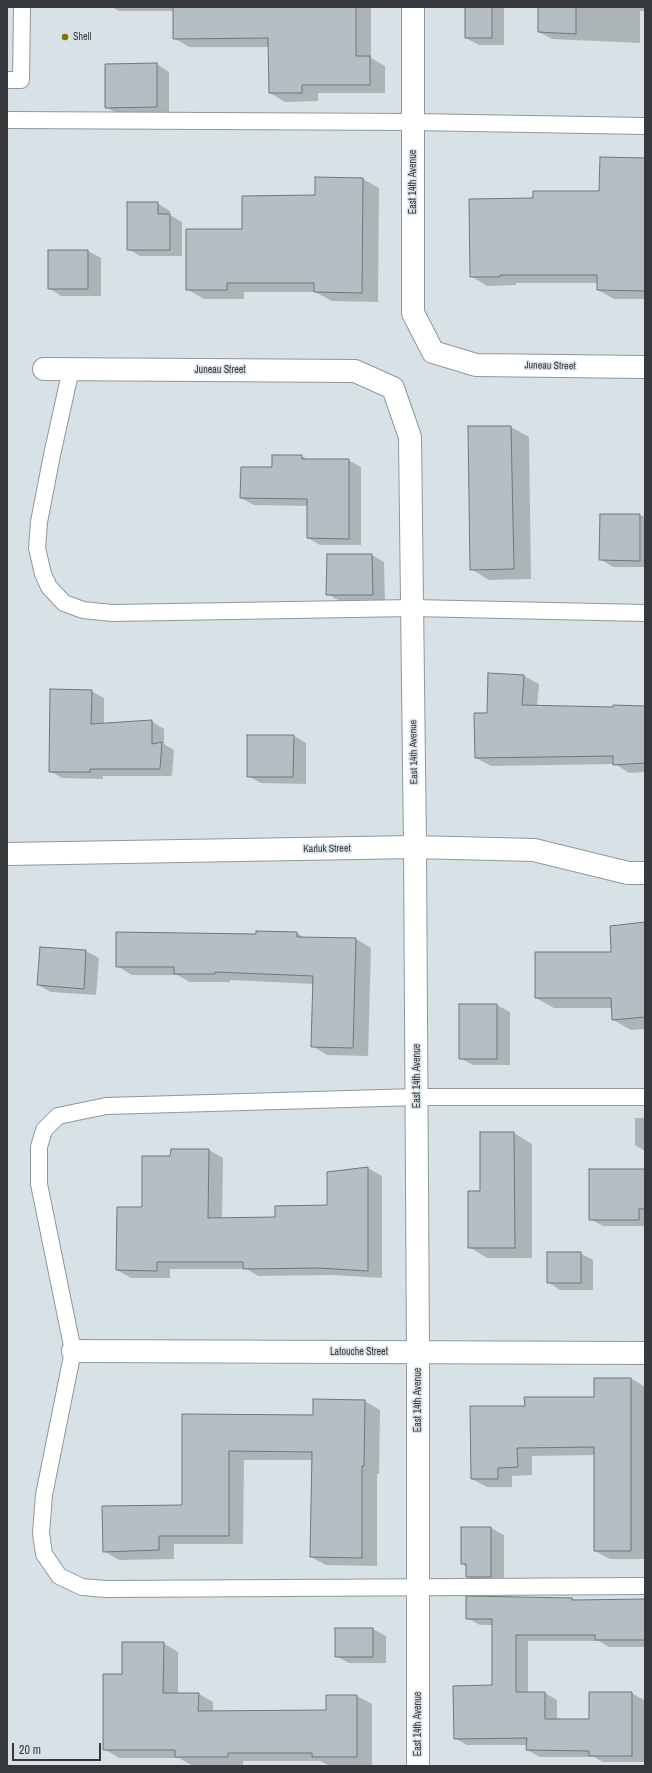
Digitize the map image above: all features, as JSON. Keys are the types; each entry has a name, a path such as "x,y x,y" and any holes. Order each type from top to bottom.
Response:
{"street":[{"name":"East 14th Avenue","path":"413,7 414,313 433,352"},
{"name":"Juneau Street","path":"433,352 476,365 645,368"},
{"name":"Juneau Street","path":"44,369 355,371 393,388"},
{"name":"East 14th Avenue","path":"393,388 410,437 417,1097 418,1766"},
{"name":"Karluk Street","path":"7,854 415,847 534,850 628,873 645,873"},
{"name":"Latouche Street","path":"73,1351 645,1354"}],"lane":[{"path":"7,80 21,80 22,7"},
{"path":"7,120 413,122 645,126"},
{"path":"71,369 39,522 37,548 43,574 49,587 64,603 83,610 112,612 412,608 645,613"},
{"path":"645,1097 417,1097 106,1106 58,1116 44,1130 39,1147 39,1184 73,1351 44,1495 41,1533 44,1554 60,1576 82,1587 106,1589 645,1586"}],"building":[{"path":"173,7 356,7 356,56 370,56 370,85 302,85 302,93 269,93 268,38 173,39"},
{"path":"465,7 492,7 492,38 465,38"},
{"path":"538,7 576,7 576,34 538,32"},
{"path":"157,63 157,107 105,108 105,64"},
{"path":"600,157 645,158 645,291 597,290 597,275 500,275 500,277 470,277 469,199 533,198 533,191 599,191"},
{"path":"315,177 363,178 362,293 314,292 314,283 227,283 227,290 186,290 186,229 242,229 242,196 315,195"},
{"path":"127,202 158,202 158,214 170,214 170,250 127,250"},
{"path":"48,250 88,250 88,289 48,289"},
{"path":"468,426 511,426 514,569 470,570"},
{"path":"272,455 302,455 302,459 349,459 349,539 307,538 307,499 240,498 241,467 272,467"},
{"path":"600,514 640,514 640,561 599,560"},
{"path":"327,554 372,554 373,595 326,595"},
{"path":"488,673 524,675 522,705 613,707 613,705 645,706 645,763 613,765 613,756 475,758 474,713 487,713"},
{"path":"50,689 92,690 91,724 152,720 152,744 162,742 160,769 90,769 90,772 49,772"},
{"path":"247,735 294,735 293,777 247,777"},
{"path":"645,922 645,1017 612,1020 611,998 535,998 535,952 611,952 610,926"},
{"path":"256,931 297,932 297,937 356,938 353,1048 311,1047 313,976 215,972 215,974 174,974 174,967 116,967 116,932 256,934"},
{"path":"40,947 86,950 84,989 37,985"},
{"path":"459,1004 497,1004 497,1059 459,1059"},
{"path":"480,1132 514,1132 515,1248 468,1248 468,1191 480,1191"},
{"path":"171,1149 209,1149 208,1218 275,1217 275,1206 327,1205 327,1172 368,1167 368,1271 318,1268 243,1269 243,1262 157,1262 157,1271 116,1270 117,1207 142,1207 142,1156 170,1156"},
{"path":"589,1169 645,1169 645,1209 639,1209 639,1220 589,1220"},
{"path":"547,1252 581,1252 581,1283 547,1283"},
{"path":"594,1378 631,1378 631,1551 594,1551 594,1447 517,1448 518,1467 498,1468 498,1479 471,1479 470,1406 525,1406 524,1397 594,1397"},
{"path":"313,1399 365,1400 364,1466 362,1466 362,1558 310,1557 312,1452 229,1451 229,1536 159,1536 159,1550 103,1552 102,1506 182,1505 182,1414 313,1415"},
{"path":"461,1527 491,1527 491,1577 466,1577 466,1564 461,1564"},
{"path":"466,1596 572,1598 572,1600 645,1599 645,1640 595,1640 595,1635 516,1635 516,1692 545,1692 545,1719 589,1719 589,1692 632,1692 632,1756 589,1756 589,1751 526,1750 527,1738 454,1739 453,1686 492,1685 492,1619 466,1619"},
{"path":"335,1628 373,1628 373,1657 335,1657"},
{"path":"122,1642 164,1642 163,1693 199,1693 198,1711 326,1710 326,1695 357,1695 357,1757 312,1757 312,1753 228,1753 228,1757 175,1757 175,1750 103,1750 103,1674 122,1674"}],"place":[{"name":"Shell","path":"65,37"}]}
